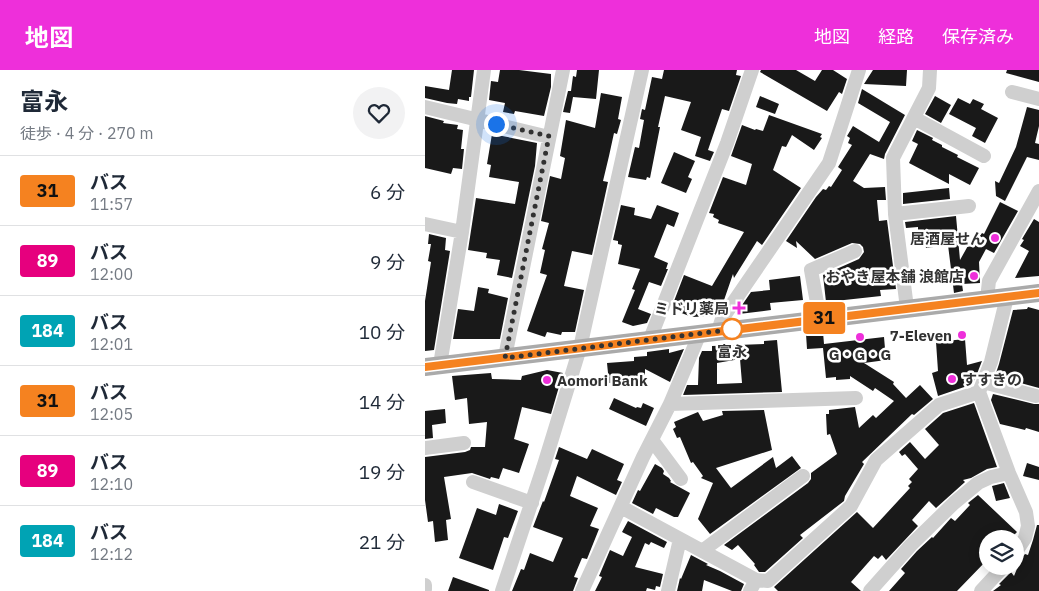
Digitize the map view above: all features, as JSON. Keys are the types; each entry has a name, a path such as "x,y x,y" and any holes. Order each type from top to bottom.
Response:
{"main road":[{"path":"433,366 1039,293"}],"street":[{"path":"433,366 462,232 484,70"},
{"path":"505,358 563,70"},
{"path":"502,591 532,503 580,348 642,70"},
{"path":"650,339 727,143 753,70"},
{"path":"718,331 722,319 829,163 859,70"},
{"path":"907,308 895,214 893,158 929,88 930,70"},
{"path":"1012,92 1039,99"},
{"path":"425,107 549,136"},
{"path":"914,118 983,156"},
{"path":"987,299 989,281 1034,212 1039,191"},
{"path":"895,214 969,206"},
{"path":"425,224 462,232"},
{"path":"820,319 811,270 855,251"},
{"path":"1007,297 991,362 981,387 1009,473 1026,512 1027,526 1024,540"},
{"path":"582,591 670,404 700,333"},
{"path":"621,506 702,551 753,585 767,581 851,506 876,460 939,405 981,387 1035,396"},
{"path":"670,404 856,398"},
{"path":"652,440 681,480"},
{"path":"425,448 464,443"},
{"path":"870,591 911,546 978,482 991,476 1009,473"},
{"path":"702,551 803,476"},
{"path":"473,482 532,503"},
{"path":"668,591 680,539"},
{"path":"981,591 996,575"},
{"path":"425,585 426,590"}],"building":[{"path":"452,70 474,70 469,101 458,99 457,104 425,98 425,86 449,90"},
{"path":"500,70 551,74 551,87 544,116 515,111 514,114 503,112 505,103 489,100 491,81 498,82"},
{"path":"577,70 599,70 596,99 573,97 570,113 563,112 568,91 571,91 573,76 576,77"},
{"path":"664,70 737,70 736,75 741,76 729,111 722,109 708,150 714,152 710,161 695,156 701,137 681,130 691,102 665,96 650,178 647,177 646,180 628,177 635,147 639,148 644,120 640,119 642,109 645,110 652,77 662,79"},
{"path":"761,70 796,70 815,81 822,70 833,70 847,79 842,94 839,92 827,111 760,72"},
{"path":"873,70 907,70 906,86 864,84"},
{"path":"1007,70 1039,70 1039,82 1006,73"},
{"path":"862,89 905,115 884,159 870,154 853,181 864,188 885,187 886,200 877,200 879,221 887,220 896,289 880,290 881,296 826,302 823,275 859,259 864,252 863,247 860,244 852,243 815,259 796,241 797,248 786,241 816,197 823,189 826,190 829,186 831,187 842,170 838,167 852,145 848,143 850,138 847,136 853,126 879,142 890,122 858,103"},
{"path":"601,93 622,97 618,119 621,120 617,134 614,133 603,181 608,182 592,255 572,251 564,286 584,290 575,332 562,332 561,335 547,332 545,337 527,331 547,275 540,273 545,250 542,249 549,223 541,221 550,176 561,179 565,158 560,156 566,120 595,128"},
{"path":"760,96 779,104 775,114 756,107"},
{"path":"935,96 951,105 941,123 925,114"},
{"path":"958,98 970,104 973,99 984,104 981,109 998,118 985,143 972,136 976,128 949,114"},
{"path":"1027,107 1039,110 1039,126 1035,143 1039,144 1039,160 1027,157 1005,201 996,196 995,181 999,183 1016,147"},
{"path":"769,115 822,134 820,137 822,138 814,150 792,135 786,147 782,146 773,170 801,188 762,245 757,241 734,278 733,274 723,303 714,316 692,317 671,309 684,275 712,286 744,232 718,223 719,220 713,217 714,214 709,213 723,177 746,185 752,164 731,156 742,125 763,131"},
{"path":"425,116 444,121 443,123 458,125 457,129 463,130 461,149 464,149 462,169 453,168 451,174 425,168"},
{"path":"917,130 933,138 932,140 942,145 942,147 958,155 957,157 979,168 970,185 949,174 949,184 909,163 918,144 912,141"},
{"path":"492,134 537,143 535,166 512,278 497,275 500,260 486,258 487,253 468,250 476,198 515,204 519,182 489,177 491,165 487,164"},
{"path":"674,152 695,161 688,177 692,179 686,193 661,183"},
{"path":"949,188 950,199 903,204 903,193"},
{"path":"1000,202 1018,211 994,253 986,249 979,262 980,283 962,284 963,291 954,293 948,245 926,248 923,230 918,230 918,227 906,228 905,222 956,216 960,260 974,235 979,237 982,233 984,234"},
{"path":"621,205 635,208 634,215 651,219 657,205 679,213 674,227 667,224 654,257 668,263 666,269 668,269 661,286 649,282 638,309 651,314 647,323 633,326 622,322 635,290 632,289 640,269 618,264 622,245 618,244 618,241 613,240"},
{"path":"1034,219 1039,222 1039,276 1015,278 1029,251 1020,246 1024,240 1022,239"},
{"path":"429,234 446,238 445,250 450,251 434,350 425,351 425,301 431,262 428,261 431,244 428,244"},
{"path":"800,276 803,300 770,303 771,310 739,314 738,311 751,292 770,290 769,280"},
{"path":"478,287 489,289 488,293 508,298 500,339 453,339 458,309 474,311"},
{"path":"1028,307 1039,310 1039,388 995,376 1013,310 1027,309"},
{"path":"823,332 824,344 884,337 886,360 864,363 894,382 893,384 906,398 920,385 933,399 914,415 912,414 862,462 864,464 844,501 800,535 803,538 765,572 759,572 755,564 738,545 732,550 724,545 808,483 811,479 811,473 837,454 830,434 827,435 826,414 829,414 829,410 855,407 859,428 873,415 876,418 894,401 875,388 873,391 850,376 850,379 836,380 836,377 826,378 823,348 807,349 806,334"},
{"path":"965,339 967,365 982,361 973,384 938,396 932,373 938,371 936,342"},
{"path":"777,340 782,392 683,395 687,385 698,385 699,358 702,351 712,351 712,346 764,344 764,341","holes":["740,359 742,383 717,384 717,363"]},
{"path":"669,349 669,353 684,349 670,382 645,369 645,377 641,377 641,383 609,383 607,363 634,361 634,357 647,356 647,352"},
{"path":"547,370 563,373 551,414 522,407 514,439 529,444 519,473 503,468 499,479 491,477 490,479 472,473 444,477 451,519 446,520 448,540 435,542 433,521 428,522 425,500 425,457 465,452 470,450 471,447 485,447 487,422 469,424 467,398 455,400 452,376 491,373 492,379 521,380 522,376"},
{"path":"993,394 1039,404 1039,432 1000,424 991,400"},
{"path":"614,398 636,408 641,408 643,403 654,408 646,426 609,409"},
{"path":"974,403 997,467 987,469 971,478 963,480 965,482 936,508 929,501 912,520 918,526 886,560 882,555 878,559 874,556 851,582 861,591 778,591 774,587 857,512 873,528 910,488 908,486 912,482 909,479 918,469 905,454 902,456 899,452 910,442 925,459 939,445 925,429 943,413"},
{"path":"445,409 446,423 432,425 433,438 425,439 425,411"},
{"path":"764,410 772,450 716,468 731,488 773,457 776,468 792,456 801,468 710,534 698,519 713,483 701,478 703,476 693,462 691,463 680,437 677,438 673,429 676,427 674,422 698,412 703,421 723,415 722,411"},
{"path":"559,447 587,459 592,449 624,464 617,480 622,482 616,495 577,476 570,496 598,508 590,526 599,529 587,559 582,558 574,577 578,578 573,591 512,591 521,569 524,570 530,553 553,562 563,538 533,527 559,460 555,459"},
{"path":"1027,463 1039,467 1039,480 1023,476"},
{"path":"655,464 662,468 663,474 669,478 670,482 690,493 678,517 674,517 656,508 653,514 632,503"},
{"path":"1004,483 1010,498 996,501 992,486"},
{"path":"978,495 1015,530 979,530 979,568 957,591 889,591 905,573 901,569 917,551 933,538 951,518 955,521 970,505 968,503"},
{"path":"499,504 518,511 508,538 504,537 493,570 459,558 477,508 496,515"},
{"path":"628,521 667,542 664,548 651,542 649,545 645,543 635,567 663,574 660,587 656,586 655,590 647,588 646,591 595,591 602,577 599,576 610,550 623,556 632,537 622,532"},
{"path":"1037,525 1039,525 1039,591 993,591 1001,585 999,584 1008,575 1024,575 1024,555 1028,555"},
{"path":"691,555 708,564 706,565 744,584 741,591 732,591 704,580 702,591 677,591 680,578"},
{"path":"453,577 489,590 489,591 448,591"}],"bus line":[{"name":"31","path":"425,367 1039,293"}],"place":[{"name":"居酒屋せん","path":"995,238"},
{"name":"おやき屋本舗 浪館店","path":"974,276"},
{"name":"ミドリ薬局","path":"739,308"},
{"name":"富永","path":"732,329"},
{"name":"7-Eleven","path":"962,335"},
{"name":"G・G・G","path":"860,337"},
{"name":"すすきの","path":"952,379"},
{"name":"Aomori Bank","path":"547,380"}],"route":[{"path":"496,124 549,136 505,358 735,329 732,329"}]}
